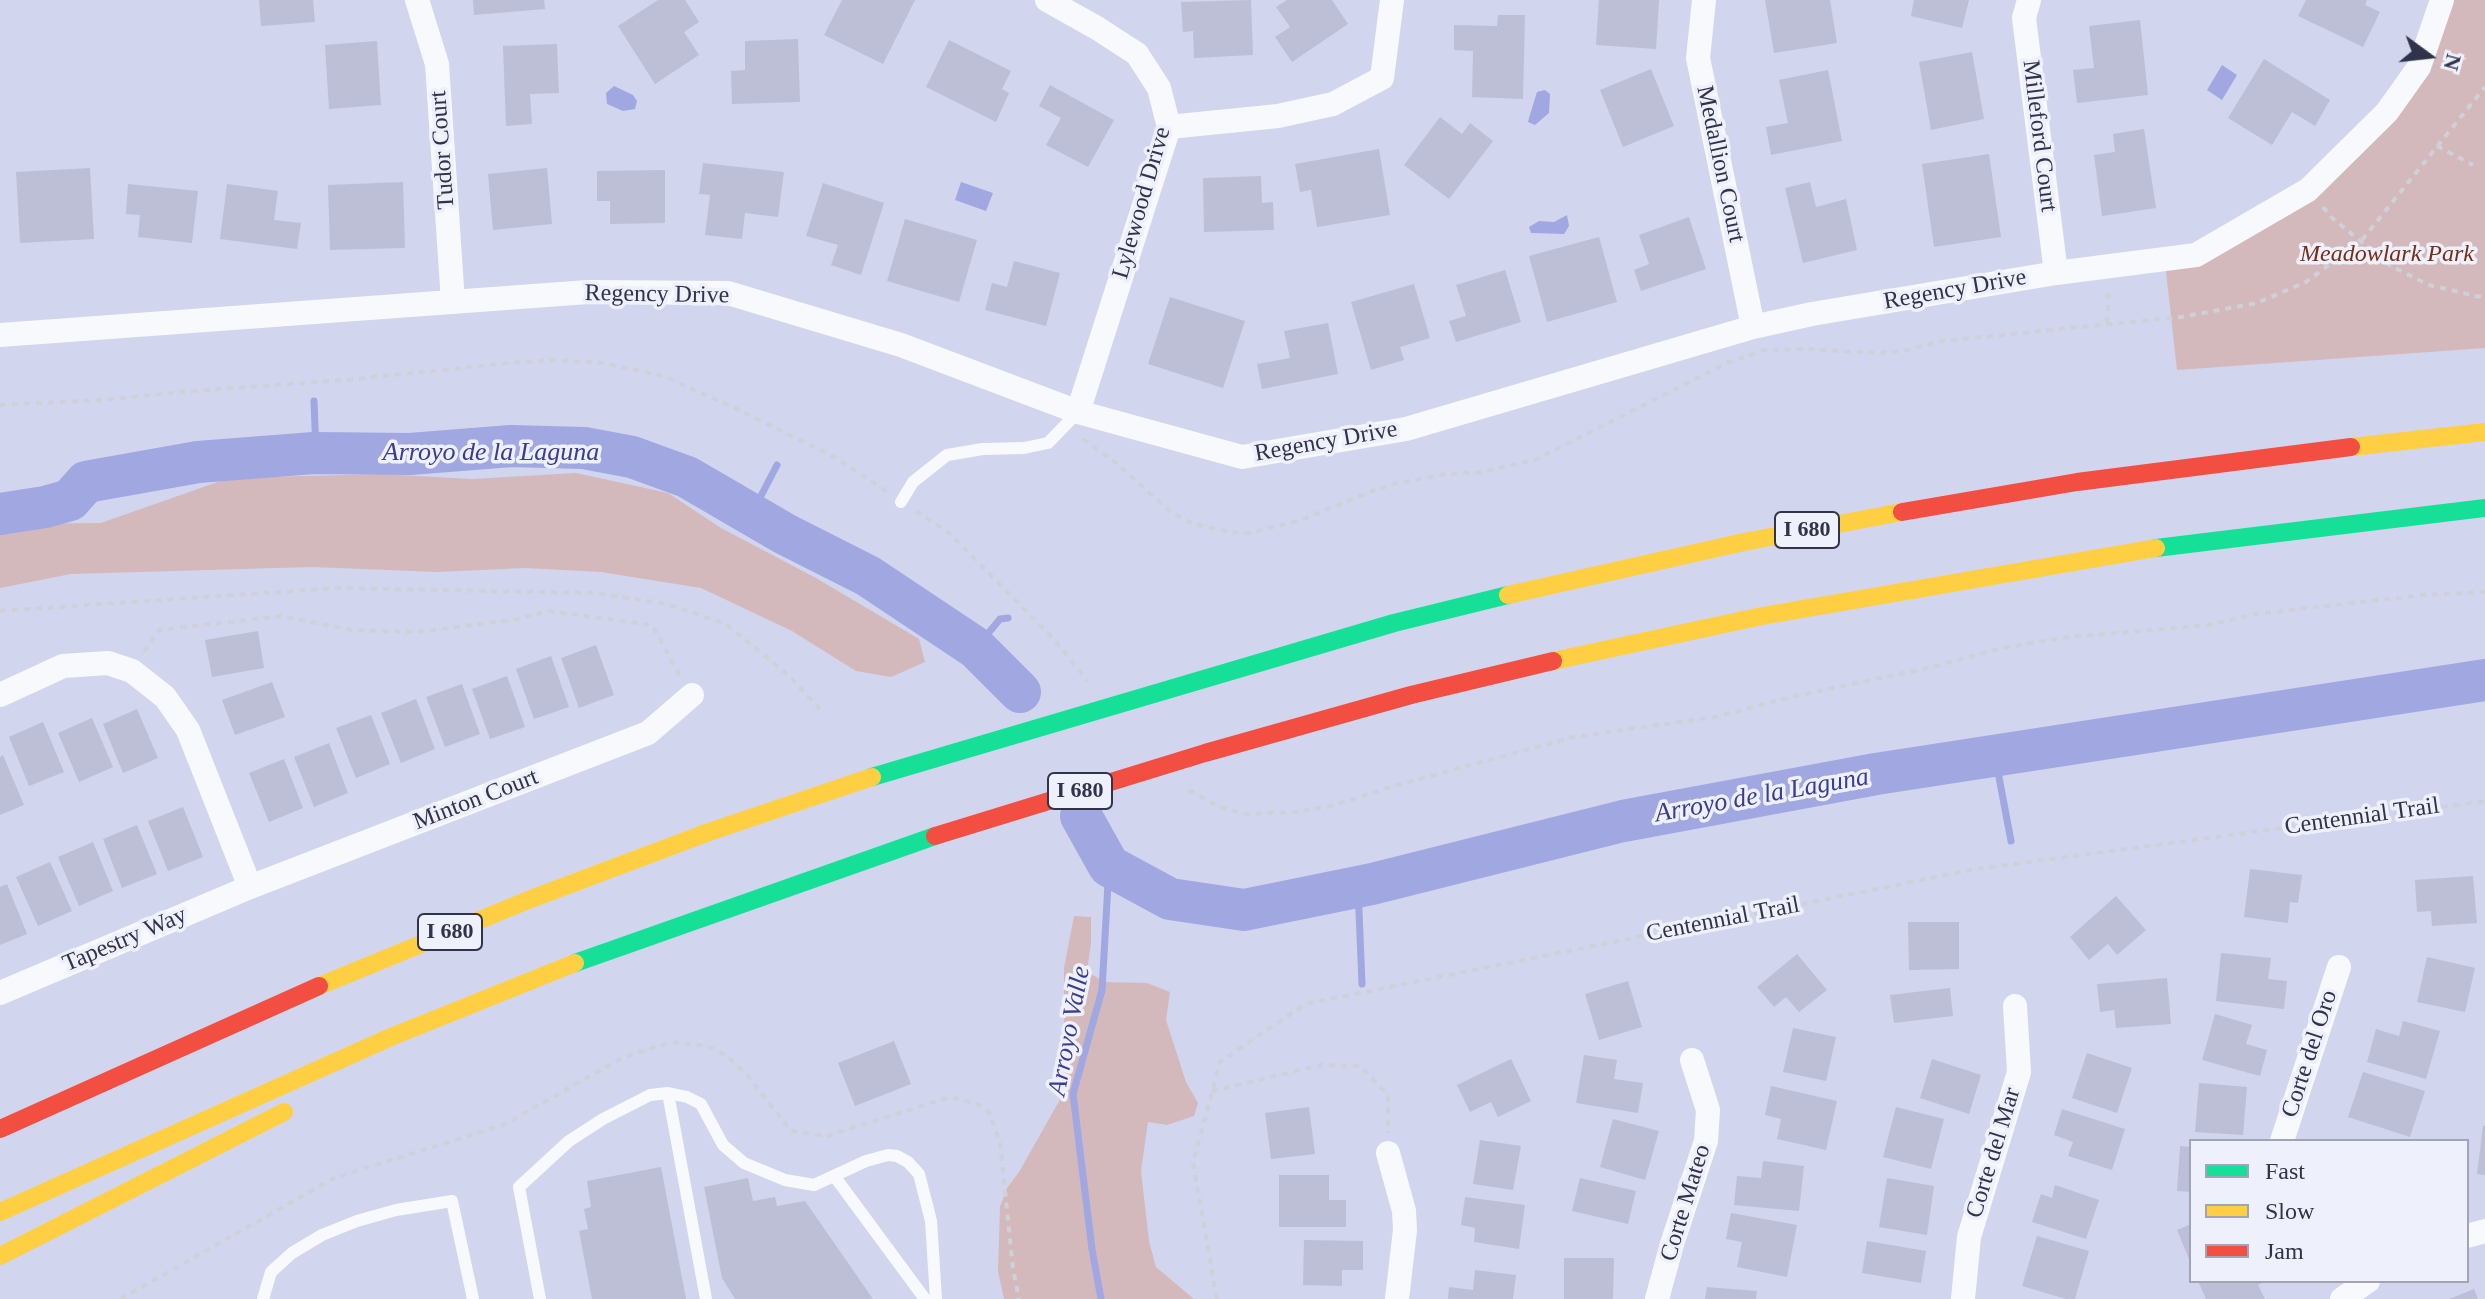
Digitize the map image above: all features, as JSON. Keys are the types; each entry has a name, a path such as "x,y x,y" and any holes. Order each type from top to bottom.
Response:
{"highway":[{"name":"I 680","path":"0,1129 347,974 531,899 709,832 911,764 1394,623 1744,542 2077,482 2321,449 2485,432"},
{"name":"I 680","path":"0,1212 391,1037 584,959 955,829 1205,753 1411,695 1557,660 1820,605 2077,560 2226,538 2485,508"},
{"path":"405,1050 584,959"},
{"path":"0,1256 295,1107"}],"street":[{"name":"Tudor Court","path":"417,0 437,64 453,302"},
{"name":"Lylewood Drive","path":"1047,0 1137,54 1159,88 1169,127 1078,412"},
{"path":"1169,127 1278,116 1333,104 1382,78 1392,0"},
{"name":"Medallion Court","path":"1704,0 1698,58 1753,327"},
{"name":"Milleford Court","path":"2029,0 2024,18 2056,273"},
{"name":"Regency Drive","path":"0,335 588,292 728,293 901,345 1078,412 1242,457 1406,429 1753,327 1812,314 2056,273 2196,255 2308,190 2387,112 2419,67 2442,0"},
{"path":"0,695 63,666 108,663 132,671 165,697 188,730 250,887"},
{"name":"Minton Court","path":"250,887 648,733 692,695"},
{"name":"Tapestry Way","path":"0,993 250,887"},
{"name":"Corte del Oro","path":"2283,1139 2339,967"},
{"name":"Corte del Mar","path":"1963,1299 1969,1237 2019,1072 2015,1006"},
{"name":"Corte Mateo","path":"1657,1299 1706,1141 1708,1110 1692,1060"},
{"path":"1388,1153 1404,1211 1405,1230 1397,1299"},
{"path":"2341,1292 2363,1283"}],"lane":[{"path":"901,502 913,482 947,455 1048,443 1078,412"},
{"path":"668,1093 706,1299"},
{"path":"540,1299 519,1187 569,1141 603,1119 650,1095 668,1093 701,1104 723,1145 744,1163 800,1184 814,1185 866,1161 888,1155 908,1162 919,1174 931,1221 936,1299"},
{"path":"835,1177 925,1299"},
{"path":"263,1299 271,1272 292,1253 322,1235 396,1210 452,1201 473,1299"}],"path":[{"path":"1078,412 1072,433 1116,463 1172,513 1194,524 1249,533 1301,520 1397,483 1480,472 1535,460 1701,375 1765,350 1876,353 1908,350 1942,341 2181,317 2257,303 2306,282 2361,241 2485,87"},
{"path":"2437,146 2473,165"},
{"path":"2308,190 2331,217 2391,266 2429,285 2485,298"},
{"path":"2107,323 2110,265"},
{"path":"0,405 103,400 556,360 603,363 663,376 838,459 949,533 1051,636 1091,684"},
{"path":"0,611 336,588 595,593 667,604 726,624 788,675 820,709"},
{"path":"1187,789 1215,805 1244,814 1296,812 1335,805 1574,737 1715,717 2002,648 2068,637 2210,625 2256,614 2423,595 2485,592"},
{"path":"132,671 159,630 281,616 351,630 417,632 519,619 548,611 652,625 692,695"},
{"name":"Centennial Trail","path":"1217,1299 1193,1163 1220,1062 1305,1004 1976,869 2485,801"},
{"path":"121,1299 334,1178 503,1125 624,1057 672,1042 708,1046 728,1057 748,1076 791,1131 827,1136 950,1097 980,1105 989,1113 1000,1142 1019,1299"},
{"path":"1212,1091 1321,1065 1360,1066 1388,1095 1388,1153"}],"green space":[{"name":"Meadowlark Park","path":"2439,0 2485,0 2485,348 2177,370 2165,263 2250,232 2385,113"},
{"path":"576,473 668,493 721,528 816,578 919,639 925,662 891,677 856,671 792,631 701,588 601,572 525,568 437,572 312,567 71,574 0,588 0,524 101,523 229,478 380,474 472,479"},
{"path":"1074,916 1091,917 1087,971 1104,982 1147,983 1170,992 1166,1020 1186,1082 1198,1103 1194,1116 1167,1125 1148,1122 1141,1171 1149,1241 1156,1267 1194,1299 1004,1299 998,1271 1000,1207 1007,1188 1062,1096 1068,1064 1064,1032 1064,968"}],"water":[{"path":"2222,65 2237,75 2222,100 2207,90"},
{"path":"614,86 633,95 637,101 635,109 623,111 607,104 606,93"},
{"path":"1545,90 1550,94 1549,113 1535,125 1528,122 1529,118 1537,92"},
{"path":"961,182 993,193 986,211 955,200"},
{"path":"1567,215 1569,226 1564,234 1531,233 1529,227 1539,221 1554,222"}],"building":[{"path":"259,0 313,0 315,22 261,26"},
{"path":"473,0 544,0 545,9 474,15"},
{"path":"658,0 685,0 699,22 684,32 699,55 655,84 618,26"},
{"path":"842,0 915,0 883,64 824,35"},
{"path":"1251,0 1253,55 1194,58 1193,31 1183,32 1181,2"},
{"path":"1287,0 1332,0 1348,24 1292,62 1275,37 1290,27 1276,7"},
{"path":"1599,0 1659,0 1656,49 1596,45"},
{"path":"1765,0 1830,0 1837,43 1774,53"},
{"path":"1914,0 1969,0 1962,28 1911,16"},
{"path":"2306,0 2367,0 2365,5 2380,12 2363,47 2298,16"},
{"path":"1498,15 1525,15 1523,99 1472,97 1473,51 1454,50 1454,25 1497,26"},
{"path":"2140,20 2148,95 2077,103 2073,70 2094,68 2089,26"},
{"path":"798,39 800,102 732,104 731,71 745,70 745,41"},
{"path":"949,40 1011,71 1002,89 1009,93 996,122 926,87"},
{"path":"377,41 381,105 329,109 325,45"},
{"path":"557,44 559,93 530,94 532,124 506,126 503,46"},
{"path":"1972,52 1984,119 1931,130 1919,62"},
{"path":"2264,59 2330,100 2315,126 2292,112 2272,145 2228,118"},
{"path":"1651,69 1674,126 1623,147 1600,90"},
{"path":"1828,70 1842,141 1771,155 1766,127 1788,123 1779,80"},
{"path":"1050,85 1114,120 1088,167 1046,145 1061,118 1039,106"},
{"path":"1440,117 1462,134 1470,123 1493,141 1449,199 1404,165"},
{"path":"2144,129 2156,208 2102,216 2094,155 2115,152 2113,134"},
{"path":"1379,149 1390,215 1317,227 1311,190 1300,192 1295,164"},
{"path":"1989,154 2001,237 1934,247 1922,164"},
{"path":"703,163 784,172 778,217 745,213 742,239 705,235 710,195 699,194"},
{"path":"90,168 94,239 20,243 16,172"},
{"path":"547,168 552,224 493,230 488,174"},
{"path":"665,170 665,223 610,224 610,201 597,201 597,171"},
{"path":"1261,176 1262,203 1273,202 1274,230 1204,232 1203,178"},
{"path":"403,182 405,248 330,250 328,185"},
{"path":"1810,182 1816,207 1846,199 1857,250 1803,263 1785,188"},
{"path":"823,183 884,203 861,275 831,265 838,245 806,236"},
{"path":"128,184 198,191 192,243 138,237 140,215 126,214"},
{"path":"227,184 278,191 274,220 301,223 297,249 220,239"},
{"path":"1689,217 1706,269 1641,291 1634,270 1649,264 1639,235"},
{"path":"905,219 977,240 959,302 887,281"},
{"path":"1599,237 1617,302 1547,322 1529,256"},
{"path":"1014,261 1060,273 1046,326 985,310 992,283 1007,287"},
{"path":"1505,270 1521,322 1456,342 1449,321 1466,316 1456,285"},
{"path":"1414,284 1430,338 1400,347 1404,360 1371,370 1351,302"},
{"path":"1170,297 1245,321 1223,388 1148,364"},
{"path":"1328,323 1338,374 1262,389 1257,364 1290,358 1284,331"},
{"path":"258,631 264,668 212,677 205,640"},
{"path":"596,645 614,695 579,708 561,658"},
{"path":"551,656 569,707 534,719 516,669"},
{"path":"507,676 525,727 490,739 472,689"},
{"path":"272,682 285,717 235,735 222,700"},
{"path":"462,684 480,734 445,747 426,697"},
{"path":"416,699 435,749 401,763 381,713"},
{"path":"137,709 158,758 123,773 103,724"},
{"path":"371,715 390,764 356,778 336,728"},
{"path":"92,718 113,767 79,782 58,733"},
{"path":"43,722 64,772 29,786 9,737"},
{"path":"329,743 348,793 314,807 294,757"},
{"path":"3,755 24,805 0,815 0,757"},
{"path":"284,759 303,808 269,822 249,773"},
{"path":"183,807 203,857 168,871 148,821"},
{"path":"137,825 157,874 122,888 103,839"},
{"path":"93,842 113,891 79,906 58,857"},
{"path":"50,862 72,911 38,926 16,877"},
{"path":"2250,869 2302,875 2298,903 2290,902 2288,923 2244,917"},
{"path":"2473,876 2477,923 2432,926 2431,911 2417,912 2415,880"},
{"path":"7,884 27,934 0,945 0,887"},
{"path":"2116,896 2146,930 2117,955 2108,944 2089,960 2070,937"},
{"path":"1908,922 1959,922 1959,969 1909,970"},
{"path":"2221,953 2271,958 2268,979 2287,981 2284,1009 2216,1001"},
{"path":"1797,954 1827,990 1799,1012 1786,997 1774,1007 1757,987"},
{"path":"2427,957 2475,968 2465,1012 2417,1002"},
{"path":"2167,978 2171,1024 2116,1028 2114,1010 2100,1012 2097,984"},
{"path":"1628,981 1642,1027 1599,1040 1585,994"},
{"path":"1950,988 1953,1016 1894,1023 1890,995"},
{"path":"2215,1014 2252,1025 2246,1044 2267,1050 2260,1076 2202,1060"},
{"path":"2403,1021 2440,1031 2426,1079 2367,1062 2376,1029 2399,1036"},
{"path":"1793,1028 1836,1037 1826,1081 1783,1072"},
{"path":"894,1041 911,1084 855,1106 838,1063"},
{"path":"2087,1053 2132,1068 2117,1113 2072,1098"},
{"path":"1584,1055 1617,1060 1614,1079 1643,1083 1638,1113 1576,1103"},
{"path":"1511,1059 1531,1101 1498,1117 1491,1102 1470,1112 1457,1085"},
{"path":"1932,1059 1981,1075 1969,1114 1920,1098"},
{"path":"2363,1072 2425,1091 2410,1137 2348,1117"},
{"path":"2199,1083 2247,1087 2243,1135 2195,1132"},
{"path":"1771,1086 1837,1101 1826,1150 1777,1139 1781,1119 1765,1115"},
{"path":"1309,1107 1315,1154 1271,1159 1265,1113"},
{"path":"1896,1107 1944,1119 1931,1169 1883,1157"},
{"path":"2062,1109 2125,1129 2112,1170 2068,1156 2073,1142 2054,1135"},
{"path":"1613,1119 1659,1131 1645,1180 1600,1167"},
{"path":"2485,1126 2485,1175 2477,1174"},
{"path":"1480,1140 1521,1146 1513,1190 1473,1184"},
{"path":"2180,1146 2189,1147 2189,1192 2177,1191"},
{"path":"1763,1161 1804,1166 1799,1211 1734,1205 1737,1176 1761,1178"},
{"path":"661,1167 686,1299 592,1299 579,1231 588,1229 584,1209 591,1207 587,1181"},
{"path":"1279,1175 1329,1175 1329,1200 1346,1200 1346,1227 1279,1227"},
{"path":"748,1178 753,1201 775,1197 777,1206 805,1201 873,1299 735,1299 722,1278 704,1187"},
{"path":"1580,1178 1636,1191 1628,1224 1572,1211"},
{"path":"1887,1178 1934,1186 1927,1235 1879,1227"},
{"path":"2055,1185 2099,1200 2086,1239 2032,1222 2041,1194 2052,1198"},
{"path":"1465,1197 1525,1205 1519,1249 1474,1242 1475,1228 1461,1225"},
{"path":"1731,1213 1797,1225 1787,1277 1737,1267 1742,1242 1726,1239"},
{"path":"2189,1225 2189,1259 2177,1230"},
{"path":"2037,1236 2089,1251 2075,1299 2022,1286"},
{"path":"1304,1240 1363,1241 1363,1270 1342,1270 1342,1286 1303,1285"},
{"path":"1867,1241 1926,1251 1921,1283 1862,1273"},
{"path":"1564,1258 1614,1258 1613,1299 1564,1299"},
{"path":"1475,1270 1516,1275 1513,1299 1448,1299 1449,1287 1473,1290"},
{"path":"2199,1283 2262,1283 2258,1285 2265,1299 2206,1299"},
{"path":"1707,1287 1757,1291 1756,1299 1705,1299"},
{"path":"2474,1289 2478,1299 2449,1299"}],"waterway":[{"path":"314,401 316,453"},
{"name":"Arroyo de la Laguna","path":"0,514 70,500 86,482 198,462 314,453 410,454 511,446 584,448 632,457 687,477 785,534 868,576 976,648 1020,692"},
{"path":"751,515 777,465"},
{"path":"976,648 1000,619 1008,618"},
{"name":"Arroyo de la Laguna","path":"1081,816 1109,866 1170,899 1244,910 1372,884 1623,821 1876,774 2485,680"},
{"path":"1995,756 2011,841"},
{"name":"Arroyo Valle","path":"1101,1299 1073,1094 1102,990 1109,866"},
{"path":"1358,887 1362,984"}],"traffic: fast":[{"path":"2156,548 2485,508"},
{"path":"872,777 1394,623 1508,595"},
{"path":"575,963 935,836"}],"traffic: slow":[{"path":"2351,447 2485,432"},
{"path":"1508,595 1744,542 1902,512"},
{"path":"1553,661 1762,616 2156,548"},
{"path":"319,986 531,899 709,832 872,777"},
{"path":"0,1212 391,1037 575,963"},
{"path":"0,1256 284,1112"}],"traffic: jam":[{"path":"1902,512 2077,482 2351,447"},
{"path":"935,836 1205,753 1411,695 1553,661"},
{"path":"0,1129 319,986"}]}
